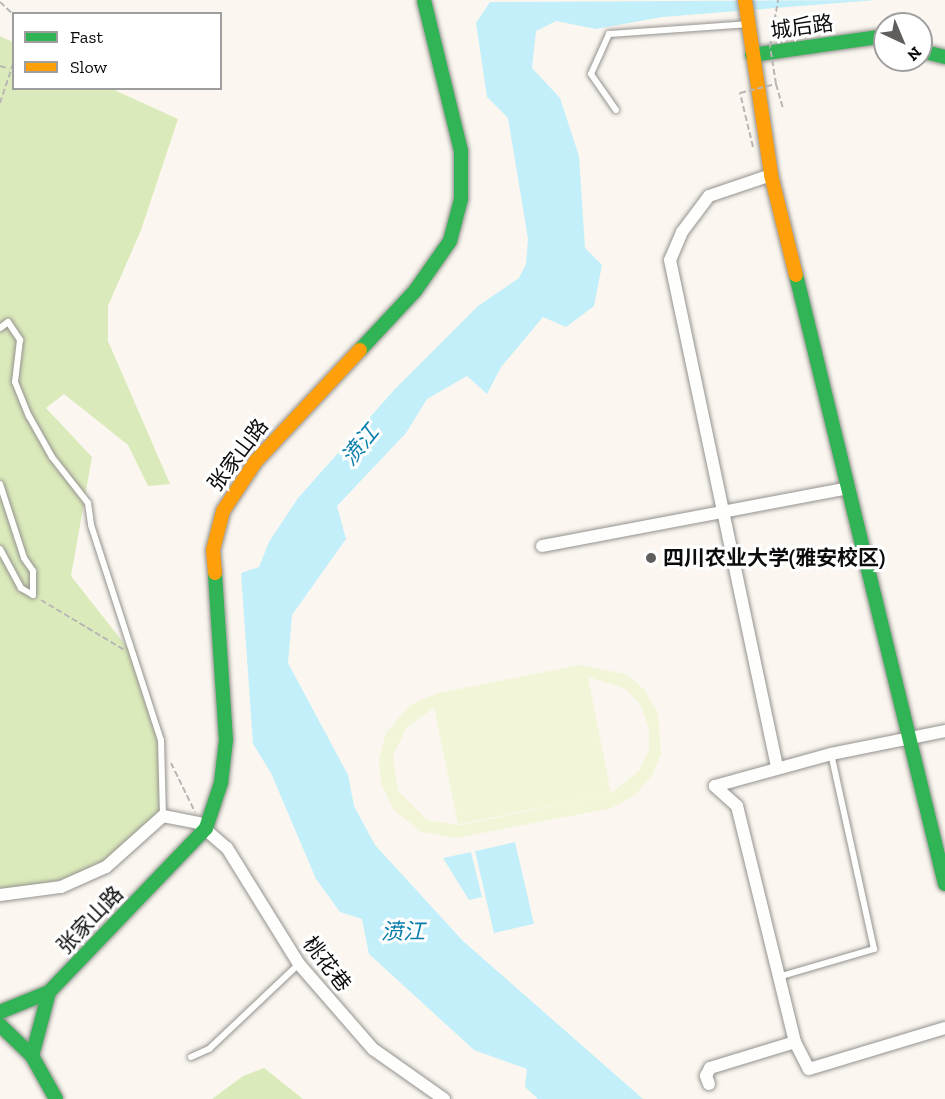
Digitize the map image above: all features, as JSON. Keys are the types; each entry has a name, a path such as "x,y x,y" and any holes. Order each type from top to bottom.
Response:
{"street":[{"name":"张家山路","path":"0,1012 49,992 202,826 221,783 226,740 213,550 223,511 256,461 415,291 450,241 460,199 461,151 424,0"},
{"path":"745,0 771,175 844,489 903,712 945,884"},
{"name":"城后路","path":"752,56 873,38"},
{"name":"城后路","path":"752,56 776,60 873,49"},
{"path":"771,175 709,196 682,232 670,260 777,767"},
{"path":"542,546 844,489"},
{"path":"945,731 831,754 777,767 715,786 737,806 776,978 795,1042 809,1070 945,1028"},
{"path":"0,895 61,887 106,867 163,816 202,826"},
{"name":"桃花巷","path":"202,826 227,848 299,964 373,1049 444,1099"},
{"path":"32,1056 49,992"},
{"path":"0,1025 32,1056 56,1099"},
{"path":"709,1084 706,1076 710,1068 795,1042"}],"lane":[{"path":"616,110 591,74 609,34 747,24"},
{"path":"0,328 8,322 20,340 15,382 28,416 52,457 88,503 91,525 161,740 163,816"},
{"path":"0,484 24,558 33,571 33,595"},
{"path":"0,549 21,588 33,595"},
{"path":"776,978 874,949 831,754"},
{"path":"191,1057 209,1049 299,964"}],"path":[{"path":"778,0 770,47 776,84 783,108"},
{"path":"0,2 12,13"},
{"path":"0,103 12,64"},
{"path":"0,66 9,69"},
{"path":"753,147 740,93 776,84"},
{"path":"33,595 134,656"},
{"path":"175,772 202,826"}],"green space":[{"path":"0,36 12,42 12,90 114,90 178,119 141,230 108,306 108,341 170,484 148,486 128,445 64,394 46,408 92,457 71,576 134,656 161,740 163,816 106,867 61,887 0,895"},
{"path":"580,665 625,674 644,689 658,712 661,754 651,777 635,795 612,808 456,838 421,832 393,809 381,783 379,759 386,733 410,705 438,693","holes":["588,677 626,689 640,704 649,728 649,749 640,770 611,793","434,708 458,824 609,794 461,825 427,820 398,791 393,756 406,728"]},
{"path":"264,1068 303,1099 212,1099 243,1076"}],"water":[{"name":"𣸣江","path":"877,0 662,17 596,29 556,21 536,31 532,68 560,98 579,156 585,248 602,265 594,306 566,327 543,317 501,367 487,394 467,376 427,399 406,433 337,506 346,539 292,615 288,663 348,775 354,806 375,845 463,941 643,1099 538,1099 525,1087 527,1069 474,1050 369,954 362,919 340,912 316,879 271,773 253,744 241,573 259,567 269,542 298,498 395,389 478,306 519,278 526,264 528,239 508,118 487,97 476,23 490,2"},
{"path":"515,842 534,924 494,933 475,851"},
{"path":"471,852 482,897 469,900 443,858"}],"traffic: fast":[{"path":"360,350 415,291 450,241 461,199 461,151 424,0"},
{"path":"752,55 873,38"},
{"path":"933,54 945,57"},
{"path":"796,275 945,884"},
{"path":"0,1012 49,992 206,828 221,783 226,740 215,573"},
{"path":"32,1056 49,992"},
{"path":"0,1025 32,1056 56,1099"}],"traffic: slow":[{"path":"745,0 771,175 796,275"},
{"path":"215,573 213,550 223,511 256,461 360,350"}],"place":[{"name":"四川农业大学(雅安校区)","path":"651,558"}]}
